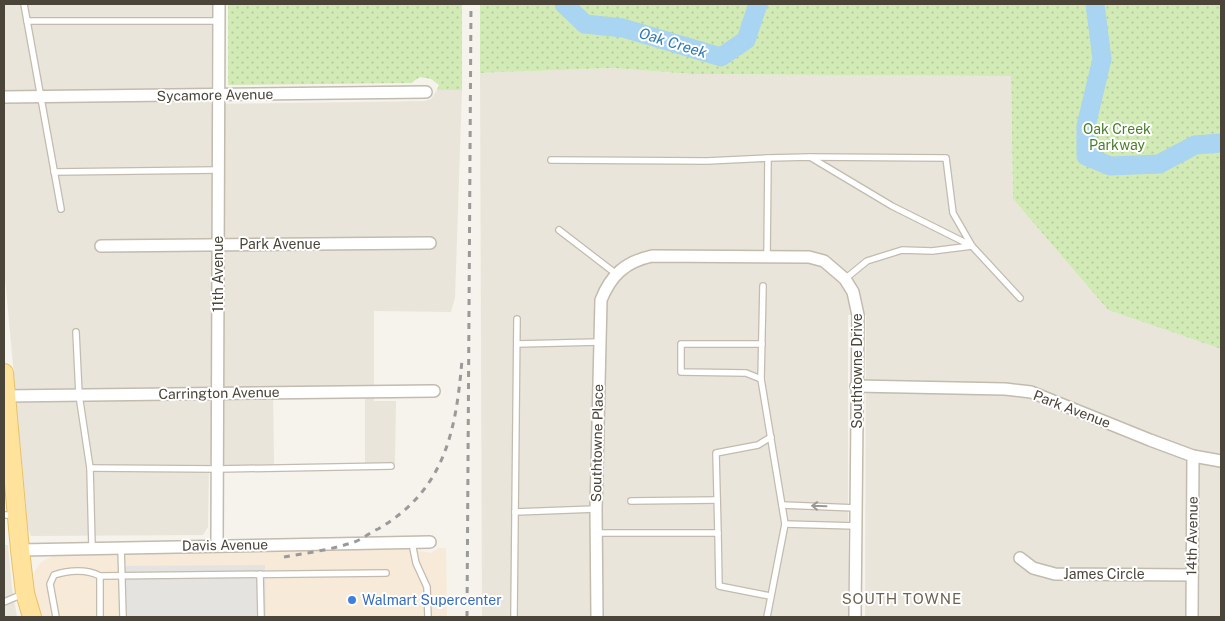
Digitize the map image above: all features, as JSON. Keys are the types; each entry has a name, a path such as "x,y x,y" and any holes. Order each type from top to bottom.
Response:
{"main road":[{"path":"4,373 10,515 20,550 25,593 32,617"}],"street":[{"name":"11th Avenue","path":"218,545 217,170 219,4"},
{"name":"Sycamore Avenue","path":"4,97 426,92"},
{"name":"Park Avenue","path":"100,246 430,243"},
{"name":"Southtowne Drive","path":"615,273 638,259 652,256 767,256 809,257 829,265 845,278 857,304 855,617"},
{"name":"Southtowne Place","path":"597,617 596,509 601,300 615,273"},
{"name":"Park Avenue","path":"856,386 1005,389 1031,392 1193,456 1221,461"},
{"name":"Carrington Avenue","path":"5,396 434,390"},
{"name":"14th Avenue","path":"1192,617 1193,456"},
{"name":"Davis Avenue","path":"20,550 121,546 430,542"},
{"name":"James Circle","path":"1020,558 1034,568 1055,574 1192,575"}],"lane":[{"path":"24,4 61,208"},
{"path":"27,20 219,20"},
{"path":"810,157 892,206 972,246"},
{"path":"551,160 707,161 810,157 946,158 954,213 972,246 1020,298"},
{"path":"767,256 768,158"},
{"path":"54,172 217,170"},
{"path":"559,230 615,273"},
{"path":"845,278 867,261 902,250 932,251 972,246"},
{"path":"763,286 761,379 785,524 767,617"},
{"path":"514,617 517,319"},
{"path":"76,332 79,395 90,468 92,547"},
{"path":"517,344 599,342"},
{"path":"761,379 746,373 681,372 681,344 762,344"},
{"path":"770,596 719,586 716,452 758,445 771,437"},
{"path":"90,468 218,469 391,466"},
{"path":"631,501 717,500"},
{"path":"782,505 856,508"},
{"path":"515,512 596,509"},
{"path":"785,524 856,526"},
{"path":"596,532 718,533"},
{"path":"412,542 416,563 428,588 428,617"},
{"path":"121,546 123,617"},
{"path":"56,617 50,584 54,575 85,571 100,576 386,573"},
{"path":"260,574 261,617"},
{"path":"100,576 100,617"},
{"path":"4,602 25,593"}],"shaded area":[{"path":"4,4 212,4 211,104 425,101 431,99 437,90 462,90 455,298 451,312 374,311 374,401 396,401 395,463 365,463 365,386 273,386 274,466 209,467 208,527 203,535 31,536 28,528 4,267"},
{"path":"612,68 691,74 1011,76 1013,199 1108,310 1221,349 1221,617 865,617 866,315 848,315 848,617 482,617 480,73"},
{"path":"4,545 8,545 17,617 4,617"},
{"path":"439,548 446,548 447,617 40,617 33,583 35,571 41,562 53,556 410,549 431,553"},
{"path":"265,565 266,617 127,617 124,566"}],"green space":[{"path":"228,4 462,4 462,90 437,90 439,85 431,79 420,77 411,83 228,85"},
{"name":"Oak Creek Parkway","path":"480,4 1221,4 1221,349 1108,310 1013,199 1011,76 691,74 612,68 480,73"}],"waterway":[{"name":"Oak Creek","path":"564,4 585,24 623,28 721,57 746,40 758,4"},
{"name":"Oak Creek","path":"1095,4 1102,59 1086,126 1086,156 1110,166 1159,164 1195,145 1221,143"}],"railway":[{"path":"467,617 471,4"},
{"path":"284,557 335,548 358,541 401,513 419,496 443,457 456,411 462,360"}],"place":[{"name":"Walmart Supercenter","path":"352,600"}],"district":[{"name":"SOUTH TOWNE","path":"902,599"}]}
